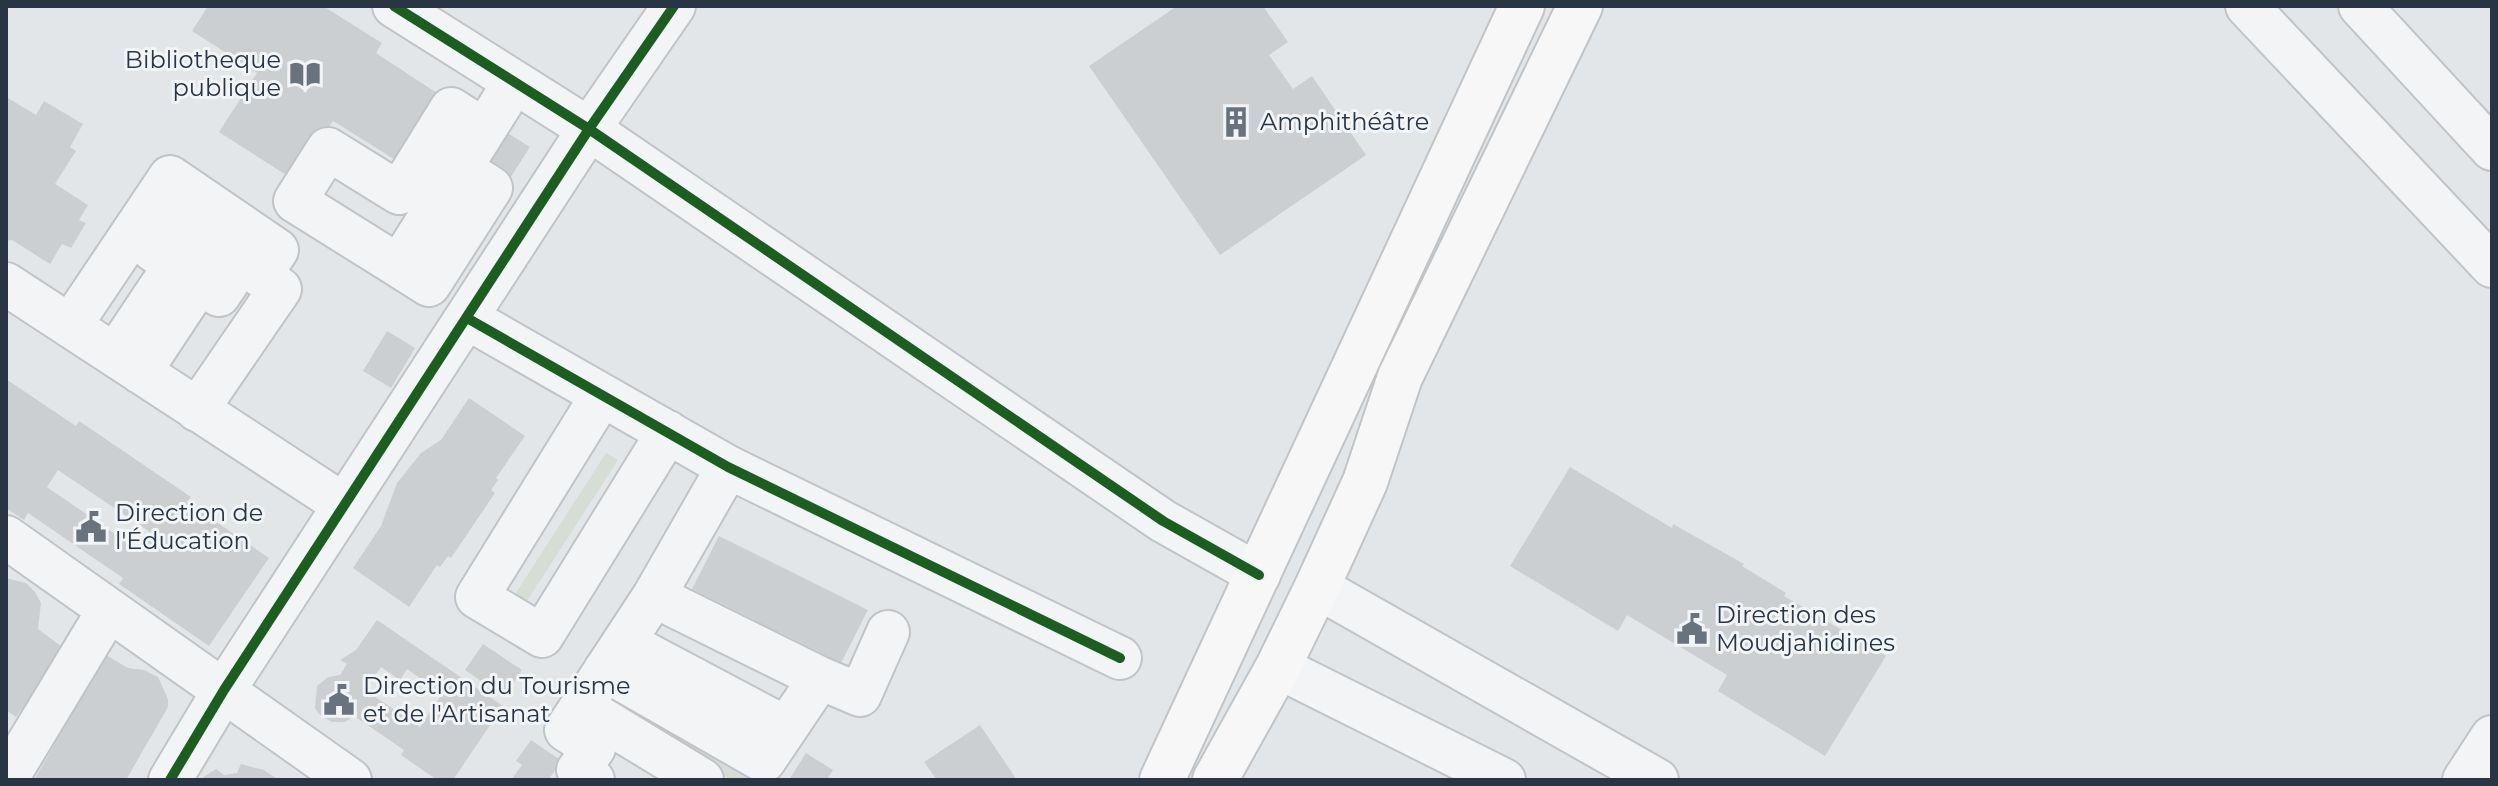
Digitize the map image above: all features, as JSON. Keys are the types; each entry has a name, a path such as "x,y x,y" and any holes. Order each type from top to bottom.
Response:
{"main road":[{"path":"1162,780 1522,6"},
{"path":"1215,780 1278,667 1317,587 1365,482 1400,377 1580,6"}],"street":[{"path":"394,6 589,129 1163,521 1259,575"},
{"path":"170,780 224,690 344,505 589,129 674,6"},
{"path":"2247,6 2492,266"},
{"path":"2360,6 2492,149"},
{"path":"484,130 451,109 399,193 328,149 295,201 399,266 514,83"},
{"path":"70,326 170,177 277,250 260,275 280,289 197,410"},
{"path":"6,284 344,505"},
{"path":"467,318 728,467 1120,658"},
{"path":"602,395 477,597 542,636 668,432"},
{"path":"593,780 578,770 594,748 566,730 630,632 728,467"},
{"path":"6,537 350,780"},
{"path":"1317,587 1657,780"},
{"path":"6,780 108,611"},
{"path":"630,632 803,703 860,695 888,632"},
{"path":"630,632 764,761 803,703"},
{"path":"1278,667 1504,780"},
{"path":"582,707 702,780"}],"shaded area":[{"path":"606,453 618,460 525,604 514,596"},
{"path":"612,695 757,780 731,780 605,706"}],"building":[{"path":"208,6 323,6 382,43 376,53 440,95 397,161 333,121 294,180 219,132 257,73 192,31"},
{"name":"Amphithéâtre","path":"1177,6 1263,6 1288,42 1269,55 1293,89 1312,76 1366,155 1220,255 1089,66"},
{"path":"8,98 36,115 44,101 83,124 70,147 76,151 55,184 88,205 79,220 86,223 71,248 62,244 50,264 12,240 6,241"},
{"path":"503,130 530,147 505,186 478,169"},
{"path":"387,331 415,348 391,388 363,371"},
{"path":"6,379 76,426 79,421 191,497 187,502 269,558 209,646 119,584 123,578 28,513 24,520 6,508","holes":["58,470 153,534 141,552 47,487"]},
{"path":"469,398 525,436 496,478 498,480 491,490 495,493 451,558 448,556 440,567 437,565 409,607 353,568 381,526 397,483 421,453 441,440"},
{"path":"1570,467 1672,528 1673,524 1744,564 1742,566 1786,593 1784,596 1886,656 1825,756 1718,691 1727,675 1627,615 1618,631 1510,566"},
{"path":"719,536 868,610 841,663 779,632 775,641 750,629 755,620 692,589"},
{"path":"6,578 26,583 35,592 41,603 38,629 65,649 16,717 6,710"},
{"path":"377,620 503,706 453,780 437,780 401,755 404,750 354,716 345,722 332,722 320,715 315,708 317,686 328,677 340,675 347,664 340,660 356,650","holes":["381,667 400,680 407,669 442,694 420,727 365,690"]},
{"path":"483,644 522,670 504,697 465,670"},
{"path":"106,655 128,668 144,670 158,677 168,699 168,707 126,780 34,780"},
{"path":"980,725 1017,780 937,780 924,762"},
{"path":"531,740 562,761 548,780 511,780 522,765 516,761"},
{"path":"806,753 833,770 827,780 789,780"},
{"path":"241,764 264,770 279,780 199,780 216,769 224,775 237,773"}],"cycle path":[{"path":"394,6 589,129 1163,521 1259,575"},
{"path":"170,780 224,690 589,129 674,6"},
{"path":"467,318 728,467 1120,658"}],"place":[{"name":"Bibliotheque publique","path":"305,74"},
{"name":"Amphithéâtre","path":"1236,122"},
{"name":"Direction de l'Éducation","path":"91,527"},
{"name":"Direction des Moudjahidines","path":"1692,629"},
{"name":"Direction du Tourisme et de l'Artisanat","path":"339,700"}]}
